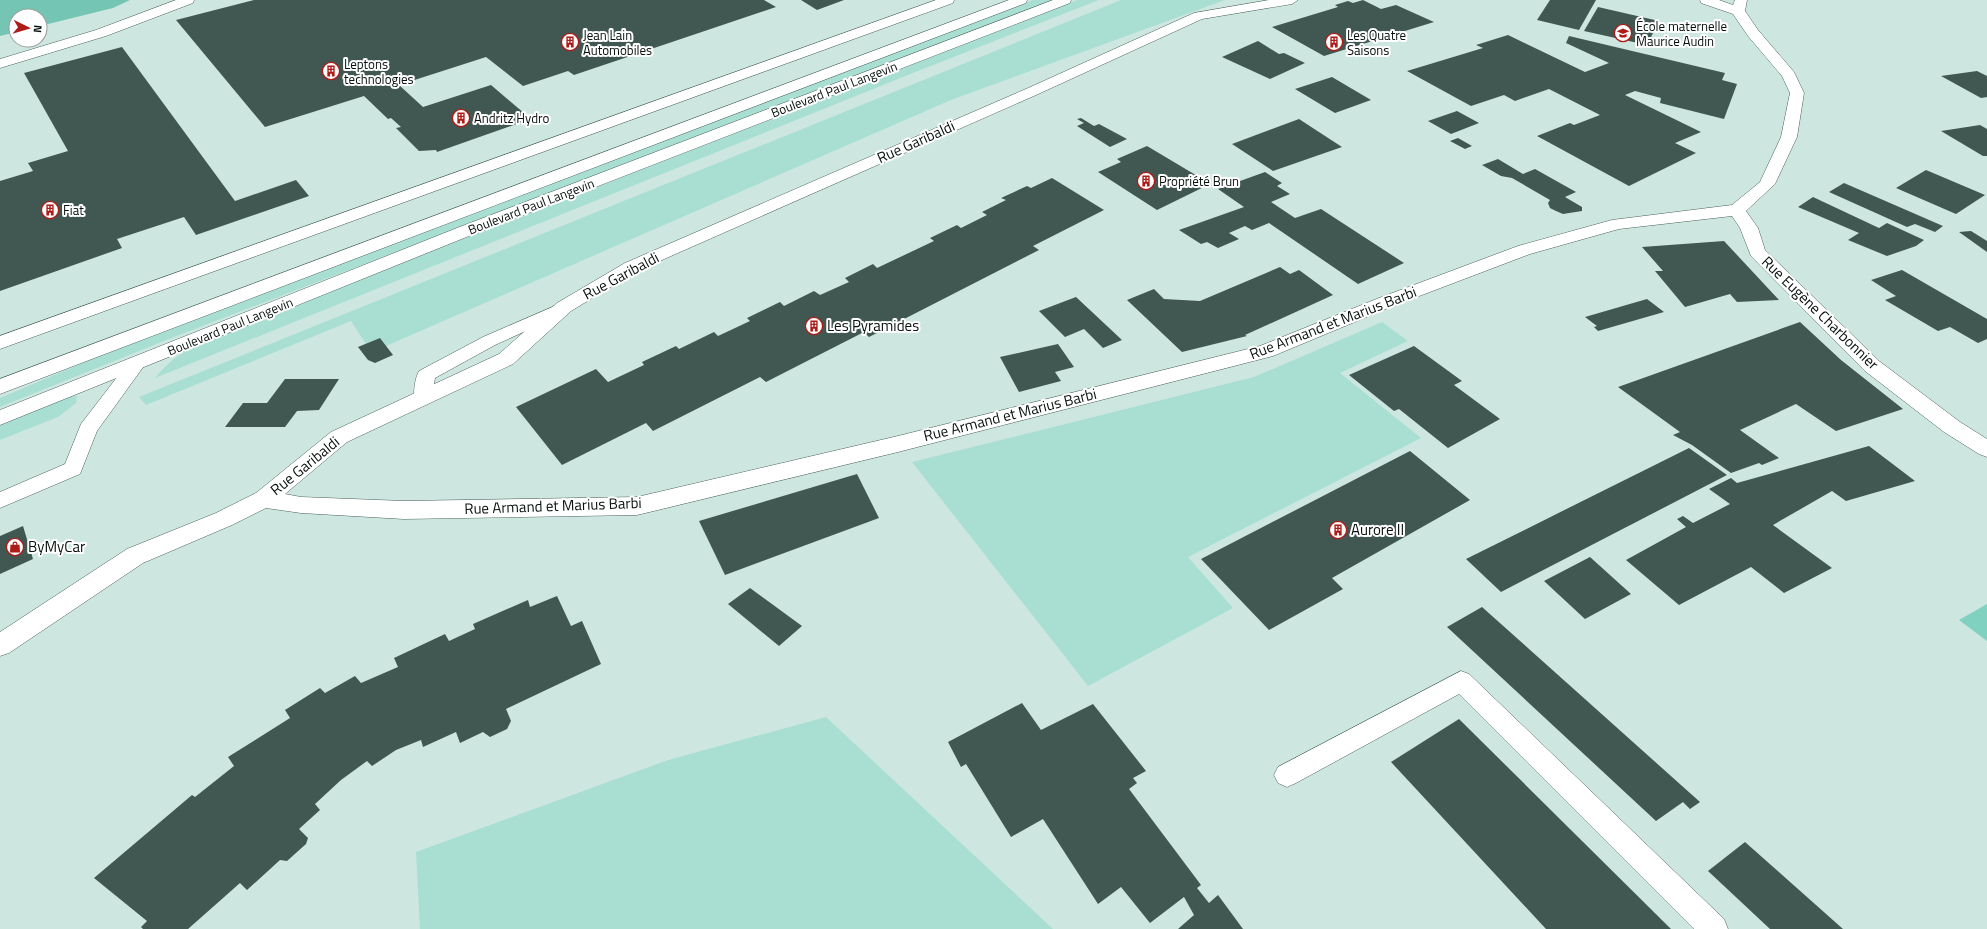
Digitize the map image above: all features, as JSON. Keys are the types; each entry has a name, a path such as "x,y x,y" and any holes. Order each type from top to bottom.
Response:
{"street":[{"path":"0,64 101,33 188,0"},
{"path":"0,343 948,0"},
{"name":"Boulevard Paul Langevin","path":"0,387 1021,0"},
{"name":"Boulevard Paul Langevin","path":"0,418 470,230 1065,0"},
{"name":"Rue Garibaldi","path":"0,645 135,556 224,519 264,499 339,437 506,359 564,307 631,268 1031,92 1199,16 1292,0"},
{"path":"1706,0 1739,6 1753,33 1789,75 1797,93 1788,137 1767,184 1737,210"},
{"name":"Rue Eugène Charbonnier","path":"1737,210 1749,228 1757,252 1872,366 1952,426 1987,449"},
{"name":"Rue Armand et Marius Barbi","path":"264,499 301,505 404,510 637,506 898,444 1266,351 1386,302 1524,250 1618,224 1737,210"}],"lane":[{"path":"0,500 73,468 88,429 137,363"},
{"path":"1287,775 1461,681 1714,929"}],"shaded area":[{"path":"0,0 130,0 113,8 48,24 48,8 8,8 8,34 0,36"},
{"path":"1033,0 1052,0 174,337 0,407 0,398 120,347"},
{"path":"1077,0 1099,0 918,71 155,378 169,363 182,353 196,344 214,336"},
{"path":"1121,0 1225,0 951,100 386,346 380,338 366,344 351,321 146,405 139,397"},
{"path":"1382,322 1408,341 1340,373 1421,438 1188,557 1233,608 1088,686 912,462 1254,377"},
{"path":"77,396 76,403 58,417 0,440 0,425 64,398"},
{"path":"1987,604 1987,641 1959,620"},
{"path":"826,717 1053,929 420,929 416,852 668,760"}],"building":[{"path":"254,0 764,0 776,7 574,75 568,71 523,86 486,57 399,85 423,107 491,85 531,119 437,152 436,150 419,151 396,128 401,127 391,118 388,119 364,96 265,127 176,20"},
{"path":"801,0 844,0 817,10"},
{"name":"Les Quatre Saisons","path":"1363,0 1381,9 1396,5 1434,22 1324,56 1272,27 1338,7 1335,5 1348,1 1353,3"},
{"path":"1550,0 1596,0 1579,30 1537,20"},
{"path":"1598,7 1659,21 1647,45 1584,31"},
{"path":"1508,35 1585,72 1609,63 1566,43 1569,36 1725,73 1722,80 1737,84 1724,119 1660,103 1661,98 1635,91 1625,95 1701,132 1675,143 1696,153 1629,186 1537,136 1570,123 1574,125 1600,115 1549,89 1515,101 1504,95 1471,106 1407,71 1483,48 1476,45"},
{"path":"1258,41 1279,54 1284,53 1305,63 1270,79 1222,57"},
{"path":"122,47 235,201 296,180 309,196 196,235 184,217 117,239 122,248 0,291 0,181 33,171 28,163 68,151 24,73"},
{"path":"1977,71 1987,76 1987,97 1981,98 1941,76"},
{"path":"1332,77 1371,100 1335,113 1295,89"},
{"path":"1457,111 1479,123 1451,134 1428,121"},
{"path":"1081,118 1094,126 1099,124 1127,139 1110,147 1077,126 1084,123 1077,119"},
{"path":"1299,119 1342,147 1273,171 1232,144"},
{"path":"1980,125 1987,129 1987,156 1983,156 1941,131"},
{"path":"1458,138 1472,146 1465,149 1450,141"},
{"name":"Propriété Brun","path":"1147,146 1210,184 1157,210 1098,172 1121,162 1117,159"},
{"path":"1498,159 1523,174 1535,169 1576,192 1565,197 1582,207 1582,211 1563,214 1556,211 1550,208 1548,203 1550,200 1512,178 1501,176 1482,165"},
{"path":"1926,170 1985,195 1956,214 1896,188"},
{"path":"1265,172 1282,183 1277,186 1290,194 1271,202 1295,218 1321,209 1404,263 1358,284 1269,223 1252,230 1245,226 1229,233 1239,239 1218,248 1207,242 1201,244 1179,230 1244,207 1218,189"},
{"name":"Les Pyramides","path":"1052,178 1104,210 1033,246 1039,250 869,337 864,332 766,382 760,377 653,431 646,423 562,465 516,407 596,369 608,382 644,365 642,362 676,346 679,349 714,332 718,336 750,321 747,318 780,302 784,306 814,291 820,295 849,282 845,278 873,264 877,268 934,241 930,238 957,225 961,228 987,215 982,212 1006,200 1001,198 1027,186 1031,188"},
{"path":"1844,183 1943,226 1935,232 1915,224 1907,227 1829,192"},
{"path":"1813,197 1879,228 1887,223 1924,240 1916,246 1887,256 1848,240 1859,233 1798,207"},
{"path":"1971,231 1987,241 1987,252 1959,232"},
{"path":"1724,241 1779,300 1737,302 1730,294 1685,307 1655,271 1663,271 1642,247"},
{"path":"1280,267 1290,274 1299,270 1333,295 1245,335 1247,336 1182,352 1127,300 1154,289 1164,299 1200,301"},
{"path":"1902,270 1987,319 1987,339 1978,343 1950,327 1938,331 1885,300 1896,296 1871,280"},
{"path":"1076,297 1122,340 1103,348 1084,329 1065,337 1039,311"},
{"path":"1647,299 1664,312 1598,331 1594,327 1597,326 1585,317"},
{"path":"1800,322 1841,360 1903,409 1836,431 1796,404 1740,430 1779,458 1762,465 1759,463 1731,473 1692,445 1673,435 1680,432 1618,387"},
{"path":"380,338 393,355 375,363 368,360 358,347"},
{"path":"1058,344 1074,367 1055,372 1061,381 1019,392 1000,357"},
{"path":"1414,346 1462,381 1454,385 1500,419 1448,448 1399,409 1394,411 1349,375"},
{"path":"285,379 339,379 319,410 297,411 285,427 225,427 243,403 267,403"},
{"path":"1869,446 1915,481 1846,501 1832,491 1773,525 1832,568 1784,593 1751,567 1679,605 1626,560 1686,527 1677,519 1683,516 1693,523 1730,504 1709,489 1731,478 1737,483"},
{"path":"1689,448 1727,475 1501,592 1466,559"},
{"name":"Aurore II","path":"1410,451 1470,500 1332,578 1343,589 1269,630 1201,559"},
{"path":"857,474 879,518 725,575 699,521"},
{"name":"ByMyCar","path":"23,526 33,559 0,574 0,536"},
{"path":"1590,557 1631,594 1585,619 1544,581"},
{"path":"750,588 802,626 779,646 728,604"},
{"path":"557,596 571,626 582,621 601,664 506,709 511,721 507,729 490,737 483,732 460,743 456,732 423,747 421,740 396,750 372,766 367,761 341,780 315,804 320,810 299,829 308,838 306,844 287,861 280,860 247,890 240,883 188,929 143,929 141,927 147,921 94,878 192,795 195,797 234,766 228,757 290,718 285,710 320,688 325,693 355,676 361,683 398,667 394,658 445,634 449,641 475,629 473,624 528,600 530,607"},
{"path":"1482,607 1700,802 1690,809 1683,802 1656,821 1447,627"},
{"path":"1022,703 1041,730 1093,704 1146,771 1133,778 1137,783 1129,789 1201,885 1197,888 1209,903 1218,895 1243,929 1178,929 1194,915 1184,897 1150,923 1121,887 1098,904 1043,819 1011,837 966,764 961,767 948,742"},
{"path":"1459,719 1671,929 1546,929 1391,762"},
{"path":"1745,842 1843,929 1770,929 1708,871"}],"place":[{"name":"École maternelle Maurice Audin","path":"1623,33"},
{"name":"Jean Lain Automobiles","path":"570,42"},
{"name":"Les Quatre Saisons","path":"1334,42"},
{"name":"Leptons technologies","path":"331,71"},
{"name":"Andritz Hydro","path":"461,118"},
{"name":"Propriété Brun","path":"1146,181"},
{"name":"Fiat","path":"50,210"},
{"name":"Les Pyramides","path":"814,326"},
{"name":"Aurore II","path":"1338,530"},
{"name":"ByMyCar","path":"15,547"}]}
